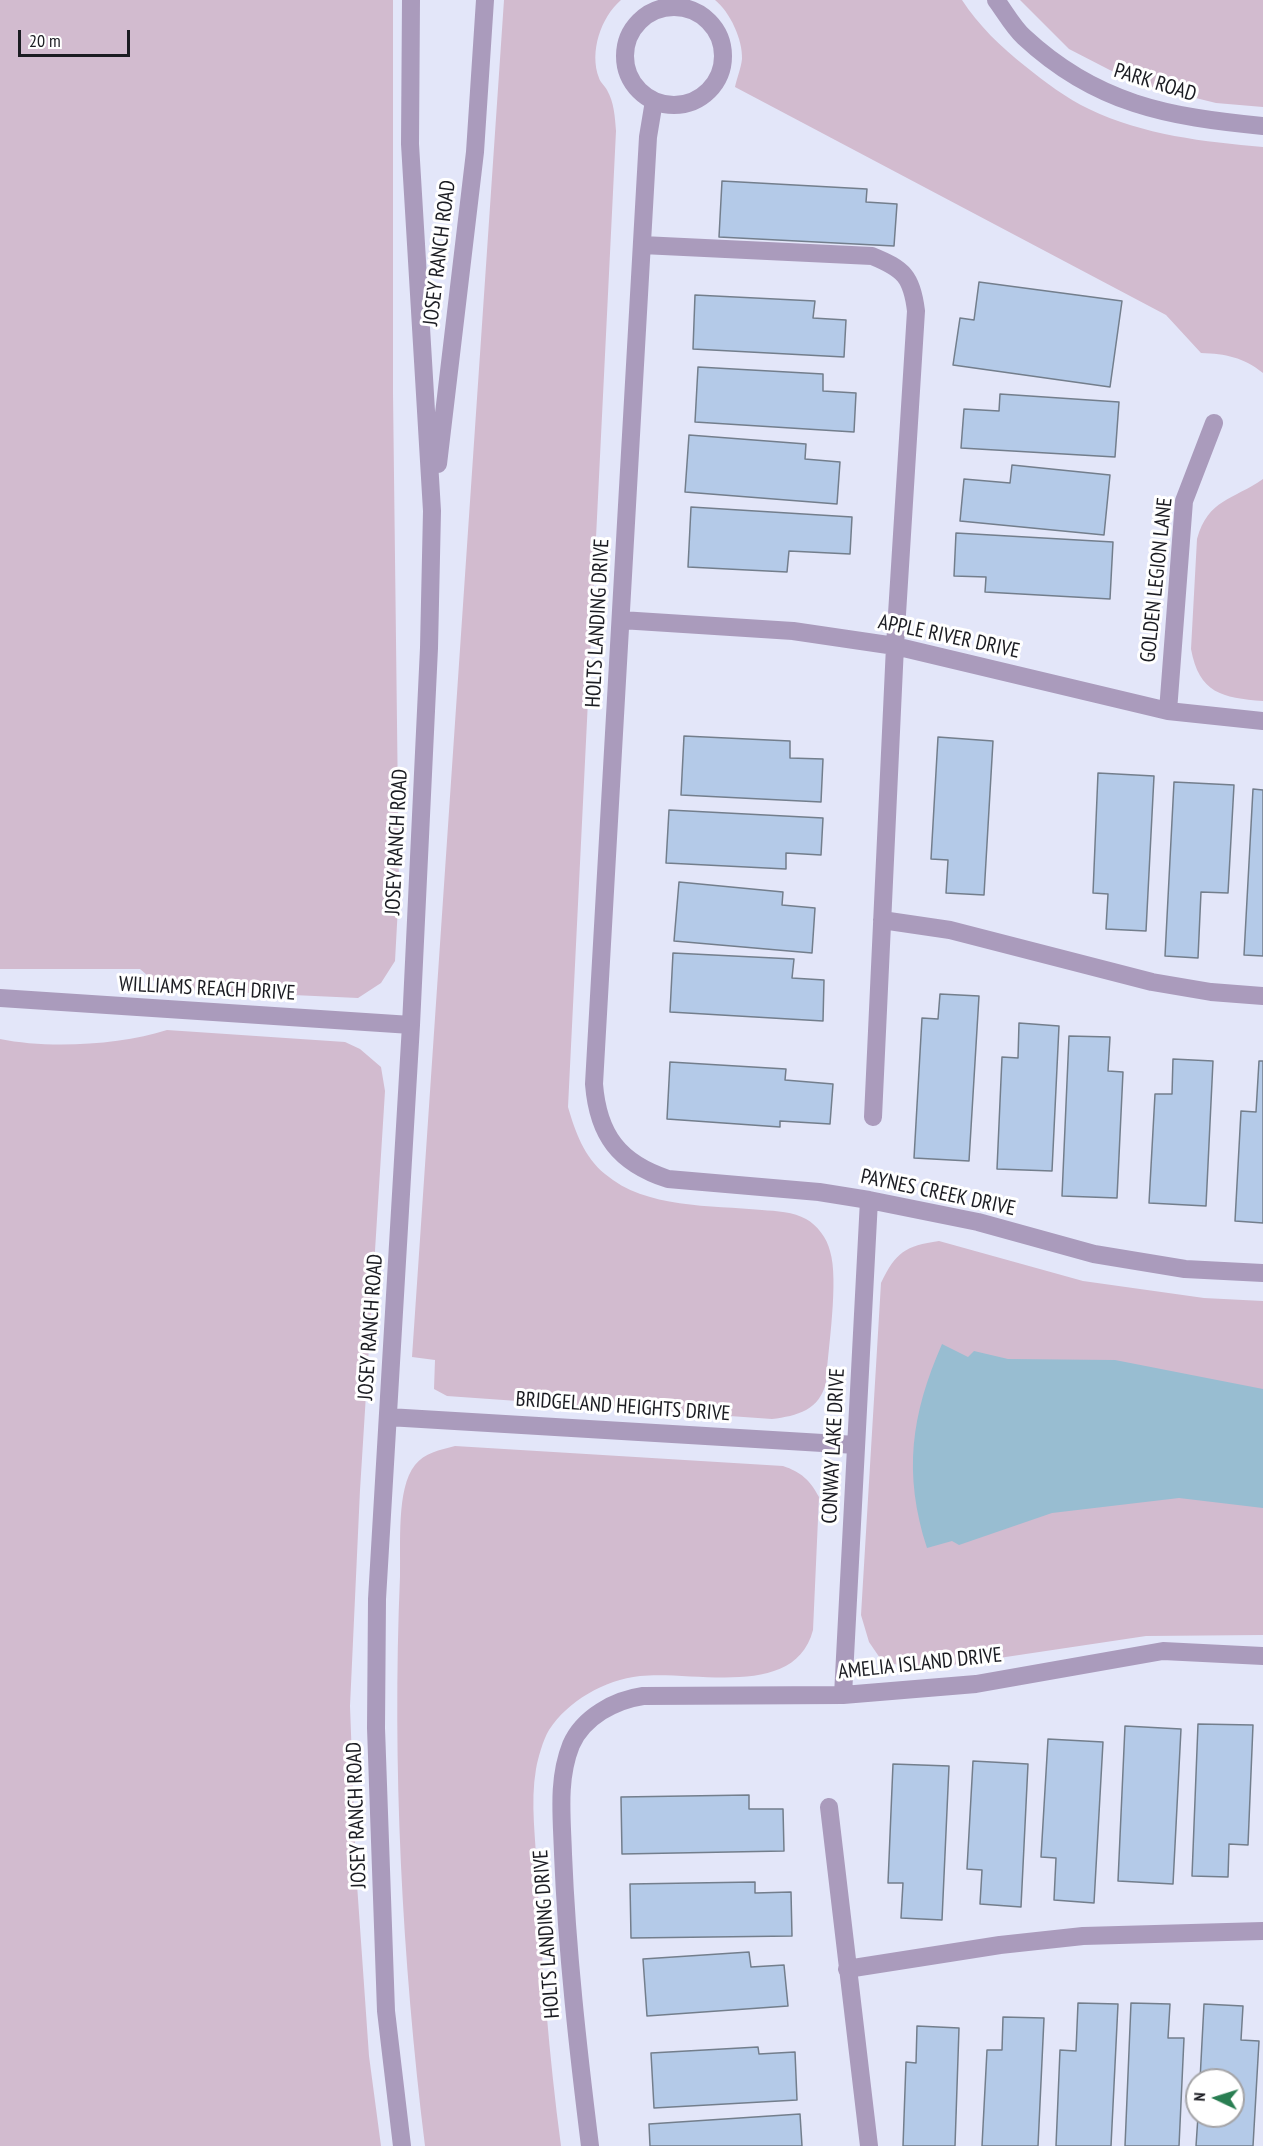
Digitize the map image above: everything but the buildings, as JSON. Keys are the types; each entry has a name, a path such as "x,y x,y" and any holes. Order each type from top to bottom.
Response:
{"street":[{"name":"JOSEY RANCH ROAD","path":"402,2146 386,2011 376,1728 377,1599 411,1025 428,659 432,511 410,144 411,0"},
{"name":"JOSEY RANCH ROAD","path":"432,511 475,152 485,0"},
{"name":"PARK ROAD","path":"996,0 1022,35 1068,73 1116,99 1201,120 1263,126"},
{"path":"673,6 690,9 704,16 716,27 723,50 721,74 712,88 700,99 686,105 669,106 654,101 640,92 630,79 625,63 628,38 643,18 657,10 673,6"},
{"name":"HOLTS LANDING DRIVE","path":"612,1144 601,1119 594,1084 648,137 654,101"},
{"path":"642,245 872,256 894,265 913,286 916,311 896,646 873,1117"},
{"name":"GOLDEN LEGION LANE","path":"1168,711 1184,501 1214,423"},
{"name":"APPLE RIVER DRIVE","path":"621,620 793,631 896,646 1168,711 1263,721"},
{"path":"882,920 950,930 1152,982 1211,992 1263,996"},
{"name":"WILLIAMS REACH DRIVE","path":"0,998 411,1025"},
{"name":"PAYNES CREEK DRIVE","path":"612,1144 645,1171 668,1179 819,1192 978,1222 1094,1254 1185,1269 1263,1273"},
{"name":"CONWAY LAKE DRIVE","path":"843,1695 869,1200"},
{"name":"BRIDGELAND HEIGHTS DRIVE","path":"388,1417 856,1444"},
{"name":"AMELIA ISLAND DRIVE","path":"586,1724 622,1699 644,1696 843,1695 976,1683 1163,1651 1263,1656"},
{"name":"HOLTS LANDING DRIVE","path":"586,1724 572,1744 561,1794 565,1896 590,2146"},
{"path":"829,1807 868,2146"},
{"path":"847,1969 1000,1945 1083,1936 1263,1930"}],"shaded area":[{"path":"0,0 393,0 393,393 399,888 395,961 381,983 358,998 163,989 140,969 0,969"},
{"path":"504,0 621,0 603,25 595,57 600,81 607,90 613,105 616,131 568,1107 577,1134 591,1160 621,1185 640,1194 680,1203 790,1213 806,1219 821,1232 830,1251 833,1279 826,1382 823,1392 813,1405 806,1410 781,1418 447,1396 434,1389 435,1360 412,1357"},
{"path":"715,0 962,0 983,27 1008,52 1056,89 1089,109 1131,125 1174,136 1263,147 1263,373 1234,357 1201,353 1166,315 735,87 742,59 740,43 726,12"},
{"path":"1020,0 1263,0 1263,107 1216,103 1135,83 1069,49"},
{"path":"1263,479 1263,701 1224,695 1206,684 1195,664 1191,649 1197,539 1202,526 1215,508"},
{"path":"167,1030 345,1042 360,1049 381,1067 385,1091 360,1490 350,1706 356,1870 369,2056 381,2146 0,2146 0,1039 40,1044 84,1044 128,1039"},
{"path":"939,1241 1083,1281 1204,1298 1263,1301 1263,1635 1146,1636 919,1670 882,1661 869,1642 861,1615 881,1283 892,1264 903,1252 918,1245"},
{"path":"455,1446 783,1466 804,1477 819,1497 813,1630 803,1652 786,1666 765,1674 740,1677 640,1676 613,1682 588,1694 566,1710 549,1730 545,1739 534,1782 534,1822 546,2010 561,2146 425,2146 410,2004 398,1790 401,1518 405,1488 415,1465 428,1455"}],"water":[{"path":"942,1344 968,1357 974,1351 1008,1359 1115,1360 1263,1389 1263,1508 1179,1498 1052,1513 959,1545 952,1541 927,1548 919,1521 915,1494 914,1444 923,1395"}]}
